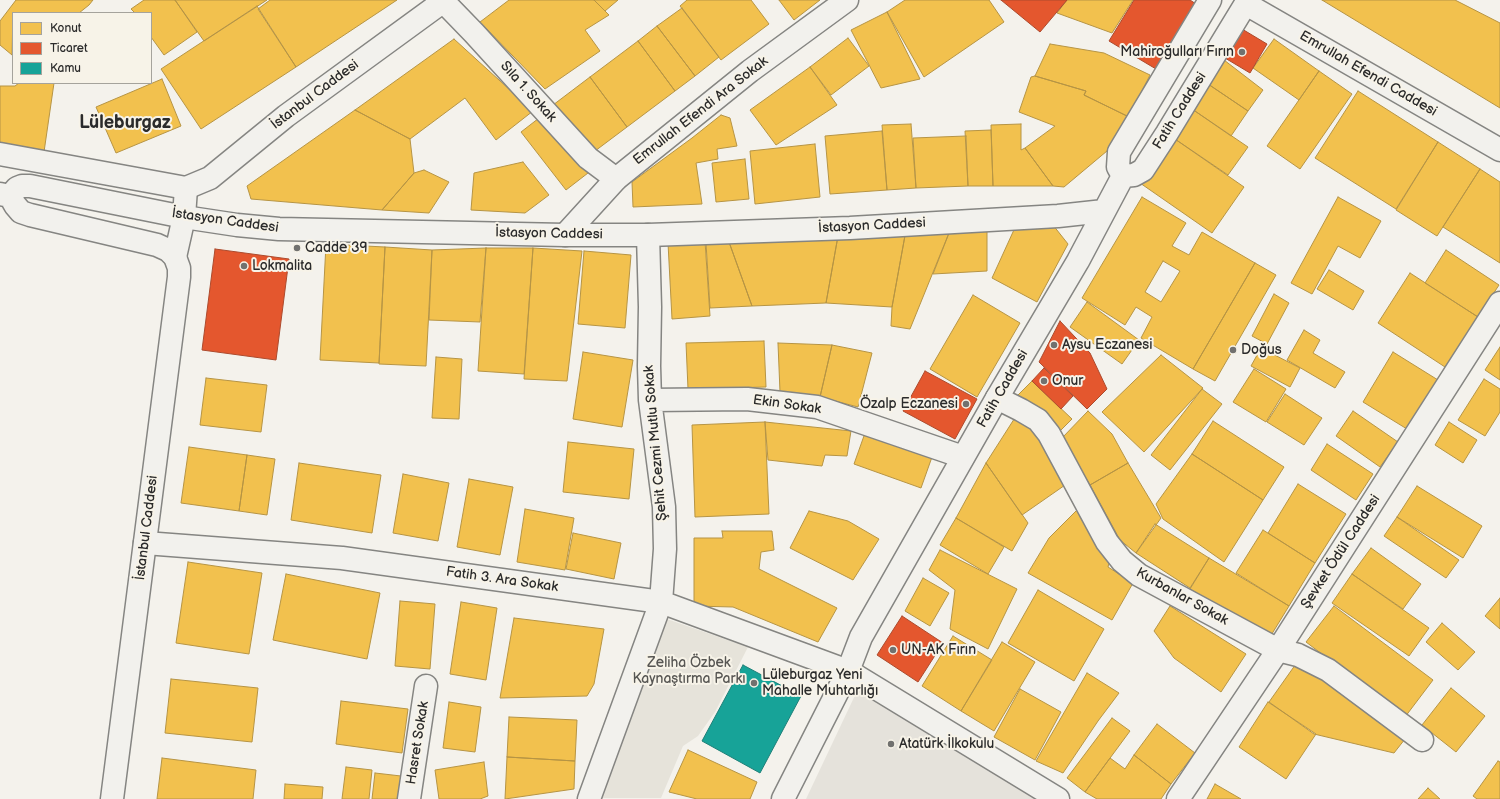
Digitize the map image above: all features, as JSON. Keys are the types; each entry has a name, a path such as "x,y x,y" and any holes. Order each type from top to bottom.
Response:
{"street":[{"name":"Emrullah Efendi Ara Sokak","path":"565,235 616,179 750,71 847,0"},
{"path":"1123,176 1118,167 1119,152 1210,0"},
{"name":"Sıla 1. Sokak","path":"444,1 588,158 616,179"},
{"name":"İstanbul Caddesi","path":"112,799 179,277 179,268 176,257 184,217 186,188 210,178 286,116 444,1"},
{"name":"Fatih Caddesi","path":"783,799 848,671 861,636 997,398 1078,261 1123,176 1134,175 1142,170 1167,134 1243,1"},
{"name":"Emrullah Efendi Caddesi","path":"1243,1 1500,150"},
{"path":"0,154 186,188"},
{"name":"İstasyon Caddesi","path":"5,195 22,186 30,186 184,217 237,225 279,229 565,235 648,235 858,228 1058,216 1104,211"},
{"path":"5,195 21,212 157,245 168,250 176,257"},
{"name":"Şehit Cezmi Mutlu Sokak","path":"589,799 661,602 665,549 664,507 650,400 648,235"},
{"name":"Şevket Ödül Caddesi","path":"1178,799 1278,650 1500,303"},
{"name":"Kurbanlar Sokak","path":"997,398 1022,410 1038,420 1048,434 1107,542 1122,561 1139,575 1278,650 1298,655 1328,670 1422,740"},
{"name":"Ekin Sokak","path":"650,400 747,399 817,407 963,457"},
{"name":"Fatih 3. Ara Sokak","path":"145,543 342,558 661,602 848,671 1058,799"},
{"name":"Hasret Sokak","path":"409,799 426,686"}],"shaded area":[{"name":"Atatürk İlkokulu","path":"858,689 1042,799 806,799"}],"green space":[{"name":"Zeliha Özbek Kaynaştırma Parkı","path":"664,618 748,647 715,712 698,736 683,746 661,798 601,798"}],"building: Konut":[{"path":"16,0 93,0 80,12 12,12 12,55 0,45 0,21"},
{"path":"144,0 175,0 197,32 164,55 152,38 152,12 134,12 131,9"},
{"path":"175,0 267,0 204,41"},
{"path":"270,0 397,0 296,67 258,9"},
{"path":"509,0 594,0 609,15 585,30 600,51 545,89 480,22"},
{"path":"594,0 618,0 605,11"},
{"path":"687,0 751,0 769,24 721,60 680,6"},
{"path":"779,0 820,0 794,20"},
{"path":"905,0 989,0 1004,22 924,77 887,12"},
{"path":"1067,0 1133,0 1112,33 1057,13"},
{"path":"1322,0 1455,0 1500,23 1500,108"},
{"path":"257,6 296,67 201,129 161,69"},
{"path":"682,8 719,57 695,76 657,26"},
{"path":"887,12 920,79 881,88 851,30"},
{"path":"657,26 695,76 675,91 638,41"},
{"path":"848,38 869,66 831,95 810,67"},
{"path":"454,39 533,111 496,140 465,98 410,139 355,110"},
{"path":"1274,39 1319,71 1299,100 1253,68"},
{"path":"638,41 675,91 627,127 590,77"},
{"path":"1050,44 1104,53 1150,75 1129,117 1084,95 1086,91 1035,76"},
{"path":"1224,60 1263,90 1248,111 1208,84"},
{"path":"810,67 837,105 776,145 750,110"},
{"path":"1319,71 1352,94 1300,169 1267,146"},
{"path":"1035,76 1086,91 1084,95 1127,116 1107,151 1064,187 1053,186 1025,148 1055,126 1019,112 1031,77"},
{"path":"590,77 627,127 591,154 553,105"},
{"path":"162,79 181,126 116,153 96,107"},
{"path":"18,84 54,84 44,152 0,145 0,86 15,86"},
{"path":"1208,84 1248,111 1231,136 1192,109"},
{"path":"1358,91 1438,142 1396,209 1315,158"},
{"path":"1192,109 1248,147 1228,175 1172,137"},
{"path":"355,110 410,139 414,173 382,210 251,199 247,186"},
{"path":"543,115 588,173 566,190 521,132"},
{"path":"721,115 730,118 737,146 717,149 718,159 696,163 702,204 633,207 632,182"},
{"path":"911,124 916,188 887,190 882,125"},
{"path":"1021,124 1021,150 1025,148 1053,186 993,186 991,125"},
{"path":"991,130 993,186 968,186 965,131"},
{"path":"882,131 887,190 830,194 825,136"},
{"path":"966,136 968,186 916,188 913,138"},
{"path":"1172,137 1244,187 1212,233 1140,183"},
{"path":"1438,142 1480,169 1437,236 1396,210"},
{"path":"815,144 820,197 755,204 750,151"},
{"path":"745,159 749,199 716,202 712,163"},
{"path":"523,162 549,195 525,213 471,210 474,173"},
{"path":"1480,169 1500,182 1500,263 1443,227"},
{"path":"424,170 449,182 429,213 382,210 414,173"},
{"path":"1142,197 1186,223 1172,246 1189,255 1202,232 1255,263 1193,369 1141,338 1152,317 1136,307 1125,325 1082,298","holes":["1163,261 1180,271 1161,302 1145,292"]},
{"path":"1338,197 1381,221 1360,258 1338,246 1312,294 1291,283"},
{"path":"1049,220 1068,244 1037,302 992,278 1018,221"},
{"path":"987,226 987,271 933,274 951,228"},
{"path":"951,228 910,329 891,326 892,307 906,230"},
{"path":"906,230 892,307 826,303 838,236"},
{"path":"838,236 826,303 752,306 729,242"},
{"path":"705,241 710,316 672,319 668,243"},
{"path":"729,242 752,306 710,308 706,243"},
{"path":"326,244 385,247 379,363 320,360"},
{"path":"385,247 432,250 426,366 379,364"},
{"path":"486,248 533,248 524,374 478,371"},
{"path":"486,248 480,322 429,320 432,250"},
{"path":"533,248 582,251 567,381 524,379"},
{"path":"1446,250 1499,285 1478,317 1425,283"},
{"path":"584,251 631,255 625,328 578,324"},
{"path":"1255,263 1276,275 1215,381 1193,369"},
{"path":"1329,270 1364,291 1353,310 1317,289"},
{"path":"1410,273 1478,317 1445,367 1378,323"},
{"path":"1274,294 1289,303 1267,344 1252,336"},
{"path":"973,295 1020,323 977,397 930,369"},
{"path":"1087,302 1139,340 1122,364 1070,327"},
{"path":"1304,330 1320,340 1313,353 1345,372 1335,388 1287,360"},
{"path":"764,341 766,387 688,389 686,343"},
{"path":"778,343 832,345 820,397 780,392"},
{"path":"832,345 872,353 858,407 820,397"},
{"path":"1500,347 1500,380 1485,370"},
{"path":"1261,348 1300,368 1290,387 1251,366"},
{"path":"583,352 633,360 622,427 573,419"},
{"path":"1393,352 1438,380 1407,429 1363,402"},
{"path":"1161,355 1203,388 1144,452 1102,412"},
{"path":"436,357 462,359 459,419 432,418"},
{"path":"1254,369 1286,389 1266,422 1233,402"},
{"path":"206,378 267,385 261,432 200,425"},
{"path":"1484,379 1500,389 1500,412 1485,436 1458,420"},
{"path":"1032,381 1072,419 1057,434 1017,396"},
{"path":"1202,389 1222,404 1170,470 1151,455"},
{"path":"1285,394 1322,418 1304,445 1267,422"},
{"path":"1088,411 1112,434 1128,463 1090,485 1062,438"},
{"path":"1353,411 1398,442 1380,467 1336,436"},
{"path":"1018,413 1037,424 1068,483 1022,515 986,463"},
{"path":"1213,421 1284,467 1263,500 1192,454"},
{"path":"765,422 851,431 847,456 825,455 822,466 768,460"},
{"path":"765,422 769,514 695,517 692,425"},
{"path":"1449,422 1477,440 1463,463 1435,445"},
{"path":"865,433 932,457 921,488 854,464"},
{"path":"568,442 634,449 629,499 563,492"},
{"path":"1327,444 1373,474 1356,500 1311,470"},
{"path":"189,447 247,455 239,511 181,503"},
{"path":"1192,454 1263,500 1224,562 1163,519 1156,504"},
{"path":"247,455 275,459 267,515 239,511"},
{"path":"299,463 381,475 372,533 291,520"},
{"path":"986,463 1028,523 1012,551 956,518"},
{"path":"1128,463 1161,518 1136,553 1120,540 1090,485"},
{"path":"403,474 449,483 438,541 393,533"},
{"path":"469,479 513,487 500,555 457,547"},
{"path":"1298,484 1346,514 1315,563 1268,533"},
{"path":"1417,486 1482,526 1463,558 1397,517"},
{"path":"1080,507 1103,556 1109,563 1108,567 1133,583 1112,620 1028,573 1049,538"},
{"path":"525,509 574,518 565,570 517,562"},
{"path":"809,511 848,521 879,539 853,580 790,548"},
{"path":"1397,517 1459,560 1446,578 1384,536"},
{"path":"956,518 1004,547 988,574 940,545"},
{"path":"1155,524 1209,558 1190,588 1136,553"},
{"path":"1263,530 1315,563 1289,606 1236,573"},
{"path":"722,531 772,531 774,550 761,552 759,569 837,608 818,642 733,607 694,606 694,538 723,538"},
{"path":"573,533 621,543 614,579 566,569"},
{"path":"1371,548 1421,584 1403,609 1352,574"},
{"path":"940,550 1017,589 988,649 950,629 955,590 929,570"},
{"path":"1209,558 1289,606 1270,637 1190,589"},
{"path":"188,562 262,573 249,654 176,643"},
{"path":"286,574 380,593 367,659 273,640"},
{"path":"1352,574 1429,628 1409,656 1332,603"},
{"path":"923,578 949,593 930,626 905,611"},
{"path":"1038,590 1104,629 1074,681 1008,643"},
{"path":"1500,598 1500,629 1485,616"},
{"path":"400,601 435,604 430,669 395,666"},
{"path":"461,602 497,608 486,680 450,674"},
{"path":"1170,606 1246,654 1221,692 1174,658 1154,631"},
{"path":"1334,606 1433,680 1405,717 1306,642"},
{"path":"514,618 604,629 594,684 587,696 500,698"},
{"path":"1442,623 1475,652 1458,670 1426,642"},
{"path":"953,636 992,660 961,711 922,686"},
{"path":"1002,642 1035,662 994,731 961,711"},
{"path":"1298,661 1405,739 1394,753 1314,734 1269,702"},
{"path":"1087,673 1119,693 1063,773 1036,761"},
{"path":"171,679 258,688 252,742 165,733"},
{"path":"1451,688 1485,716 1456,752 1422,725"},
{"path":"1020,689 1061,712 1035,760 994,737"},
{"path":"341,701 408,709 402,753 336,744"},
{"path":"449,702 481,707 475,752 443,748"},
{"path":"1268,702 1316,734 1286,779 1239,747"},
{"path":"509,717 577,720 575,761 507,757"},
{"path":"1112,718 1130,731 1085,792 1067,778"},
{"path":"1157,724 1195,753 1171,784 1134,755"},
{"path":"688,750 757,782 750,799 697,799 669,792"},
{"path":"1134,755 1171,784 1161,799 1097,799 1085,792 1110,758 1125,769"},
{"path":"507,757 575,761 574,789 505,799"},
{"path":"162,758 256,770 253,799 157,799"},
{"path":"1498,761 1500,762 1500,799 1477,799 1473,796"},
{"path":"484,762 488,796 480,799 439,799 435,770"},
{"path":"346,767 372,770 369,799 342,799"},
{"path":"375,773 401,776 398,799 372,799"},
{"path":"285,784 323,787 322,799 284,799"},
{"path":"1215,784 1241,799 1207,799"},
{"path":"1428,788 1440,799 1418,799"}],"building: Ticaret":[{"path":"1001,0 1067,0 1040,32"},
{"path":"1134,0 1190,0 1196,4 1156,69 1109,41"},
{"path":"1237,26 1267,44 1250,73 1220,55"},
{"path":"215,249 289,259 276,360 202,350"},
{"path":"1060,321 1090,353 1107,389 1087,409 1039,362"},
{"path":"1044,368 1073,396 1061,409 1032,381"},
{"path":"925,371 977,399 955,439 903,411"},
{"path":"902,616 943,643 918,682 877,655"}],"building: Kamu":[{"path":"743,665 801,696 760,773 702,741"}],"place":[{"name":"Mahiroğulları Fırın","path":"1242,52"},
{"name":"Cadde 39","path":"297,248"},
{"name":"Lokmalita","path":"244,266"},
{"name":"Aysu Eczanesi","path":"1054,345"},
{"name":"Doğus","path":"1233,350"},
{"name":"Onur","path":"1044,381"},
{"name":"Özalp Eczanesi","path":"966,404"},
{"name":"UN-AK Fırın","path":"893,650"},
{"name":"Lüleburgaz Yeni Mahalle Muhtarlığı","path":"754,683"},
{"name":"Atatürk İlkokulu","path":"891,744"}],"district":[{"name":"Lüleburgaz","path":"125,123"}]}
